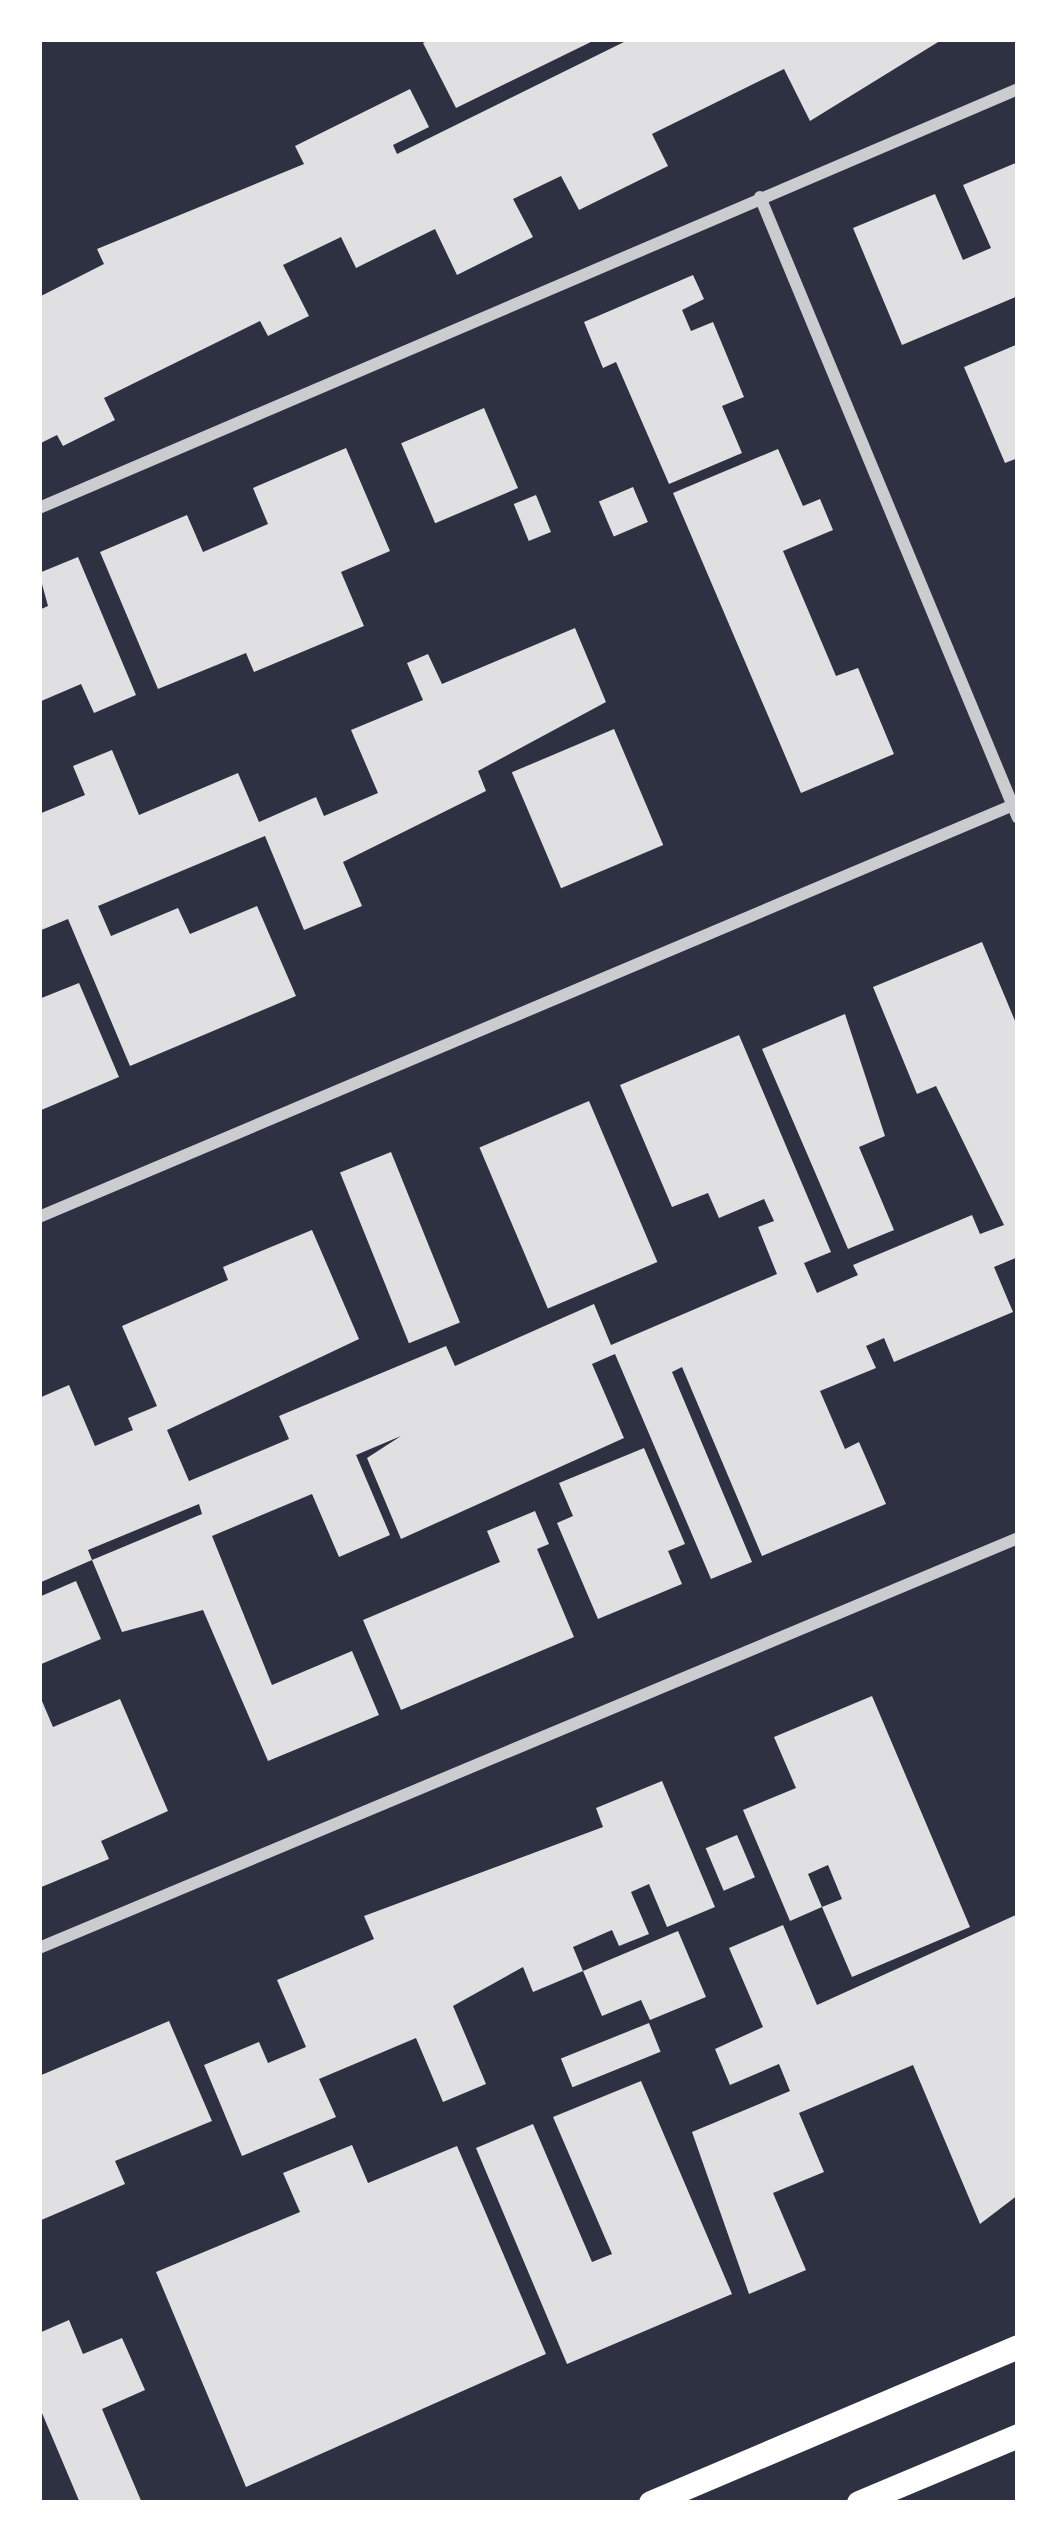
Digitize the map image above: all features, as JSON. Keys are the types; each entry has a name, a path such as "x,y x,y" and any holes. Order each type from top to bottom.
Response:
{"main road":[{"path":"651,2503 1018,2347"},
{"path":"859,2503 1018,2436"}],"street":[{"path":"39,508 1018,88"},
{"path":"39,1217 1016,809 760,197"},
{"path":"39,1948 1018,1538"}],"building":[{"path":"431,39 597,39 456,108 423,43"},
{"path":"630,39 943,39 810,121 784,69 652,134 668,166 579,210 561,176 513,199 533,237 457,275 435,229 356,268 341,237 283,265 309,316 268,336 260,321 104,398 115,420 63,446 57,435 39,444 39,297 104,264 97,249 304,164 295,146 410,89 429,127 393,145 397,154"},
{"path":"1018,162 1018,296 902,345 853,228 935,194 963,260 991,248 963,185"},
{"path":"693,275 704,299 682,310 691,331 713,322 744,397 722,406 742,453 669,484 616,362 603,368 584,322"},
{"path":"1018,344 1018,458 1005,463 964,367"},
{"path":"484,408 518,488 435,523 401,443"},
{"path":"346,448 390,551 341,572 364,626 254,672 246,653 158,689 100,552 187,515 203,552 268,524 253,488"},
{"path":"778,449 803,506 820,499 833,530 783,551 836,676 858,668 894,754 801,793 673,493"},
{"path":"633,487 648,522 614,536 599,501"},
{"path":"536,495 551,532 529,541 514,504"},
{"path":"78,557 136,695 94,713 81,684 39,702 39,610 48,606 39,573"},
{"path":"575,628 606,702 478,771 486,791 343,862 362,906 304,930 265,836 98,906 111,936 178,908 190,934 257,906 296,996 130,1066 68,919 39,931 39,814 85,795 73,766 112,750 139,815 238,773 259,822 316,797 324,816 378,793 351,730 423,700 407,663 428,654 442,684"},
{"path":"614,729 663,845 561,888 512,772"},
{"path":"982,942 1018,1028 1018,1257 994,1267 1013,1312 894,1362 884,1338 866,1346 876,1368 820,1391 845,1449 859,1442 886,1504 762,1556 682,1367 672,1372 752,1562 711,1579 615,1354 592,1364 624,1438 401,1539 367,1458 401,1436 356,1455 390,1535 339,1557 312,1494 212,1536 272,1685 352,1651 379,1715 268,1761 203,1610 122,1632 92,1560 39,1583 39,1398 69,1385 95,1446 133,1430 128,1418 157,1406 122,1326 228,1280 223,1267 312,1230 359,1339 167,1430 189,1481 289,1439 279,1416 446,1346 455,1366 594,1304 611,1345 777,1274 758,1227 774,1221 764,1199 719,1218 708,1193 672,1207 620,1085 739,1035 831,1252 804,1263 817,1293 858,1275 853,1265 972,1215 980,1234 1004,1225 936,1086 917,1094 873,987","holes":["199,1504 202,1514 92,1560 88,1550"]},
{"path":"79,983 119,1077 39,1111 39,999"},
{"path":"845,1014 885,1136 859,1147 894,1230 848,1249 762,1049"},
{"path":"589,1101 657,1262 548,1309 479,1147"},
{"path":"391,1152 460,1323 409,1343 340,1173"},
{"path":"644,1448 685,1544 668,1551 682,1584 598,1619 557,1523 573,1516 559,1483"},
{"path":"535,1511 549,1544 537,1549 574,1637 401,1710 363,1620 500,1562 487,1531"},
{"path":"76,1581 101,1639 39,1665 39,1597"},
{"path":"39,1694 53,1727 120,1699 168,1811 101,1841 109,1859 39,1888"},
{"path":"872,1696 970,1927 852,1977 822,1907 790,1921 743,1810 796,1788 774,1737","holes":["828,1865 842,1899 822,1907 808,1874"]},
{"path":"662,1781 715,1907 667,1927 649,1884 631,1892 649,1934 619,1946 612,1930 573,1947 583,1971 533,1992 523,1967 453,2006 486,2084 443,2102 416,2038 319,2079 336,2117 242,2156 204,2065 259,2042 268,2063 306,2047 277,1980 374,1939 364,1916 603,1827 596,1808"},
{"path":"737,1835 755,1877 724,1891 706,1848"},
{"path":"1018,1914 1018,2195 980,2224 913,2065 799,2113 824,2172 773,2193 806,2270 749,2294 692,2132 790,2091 779,2064 730,2085 715,2049 763,2027 729,1948 783,1925 817,2005"},
{"path":"678,1931 706,1997 650,2020 641,2000 602,2016 583,1971"},
{"path":"169,2021 212,2121 115,2161 125,2184 39,2221 39,2076"},
{"path":"649,2023 661,2052 573,2087 561,2059"},
{"path":"641,2081 732,2294 567,2364 476,2148 533,2124 592,2262 612,2254 553,2117"},
{"path":"352,2145 368,2183 457,2146 546,2354 246,2487 156,2272 300,2212 283,2173"},
{"path":"69,2320 83,2354 122,2338 145,2390 102,2409 142,2503 80,2503 39,2406 39,2333"}]}
